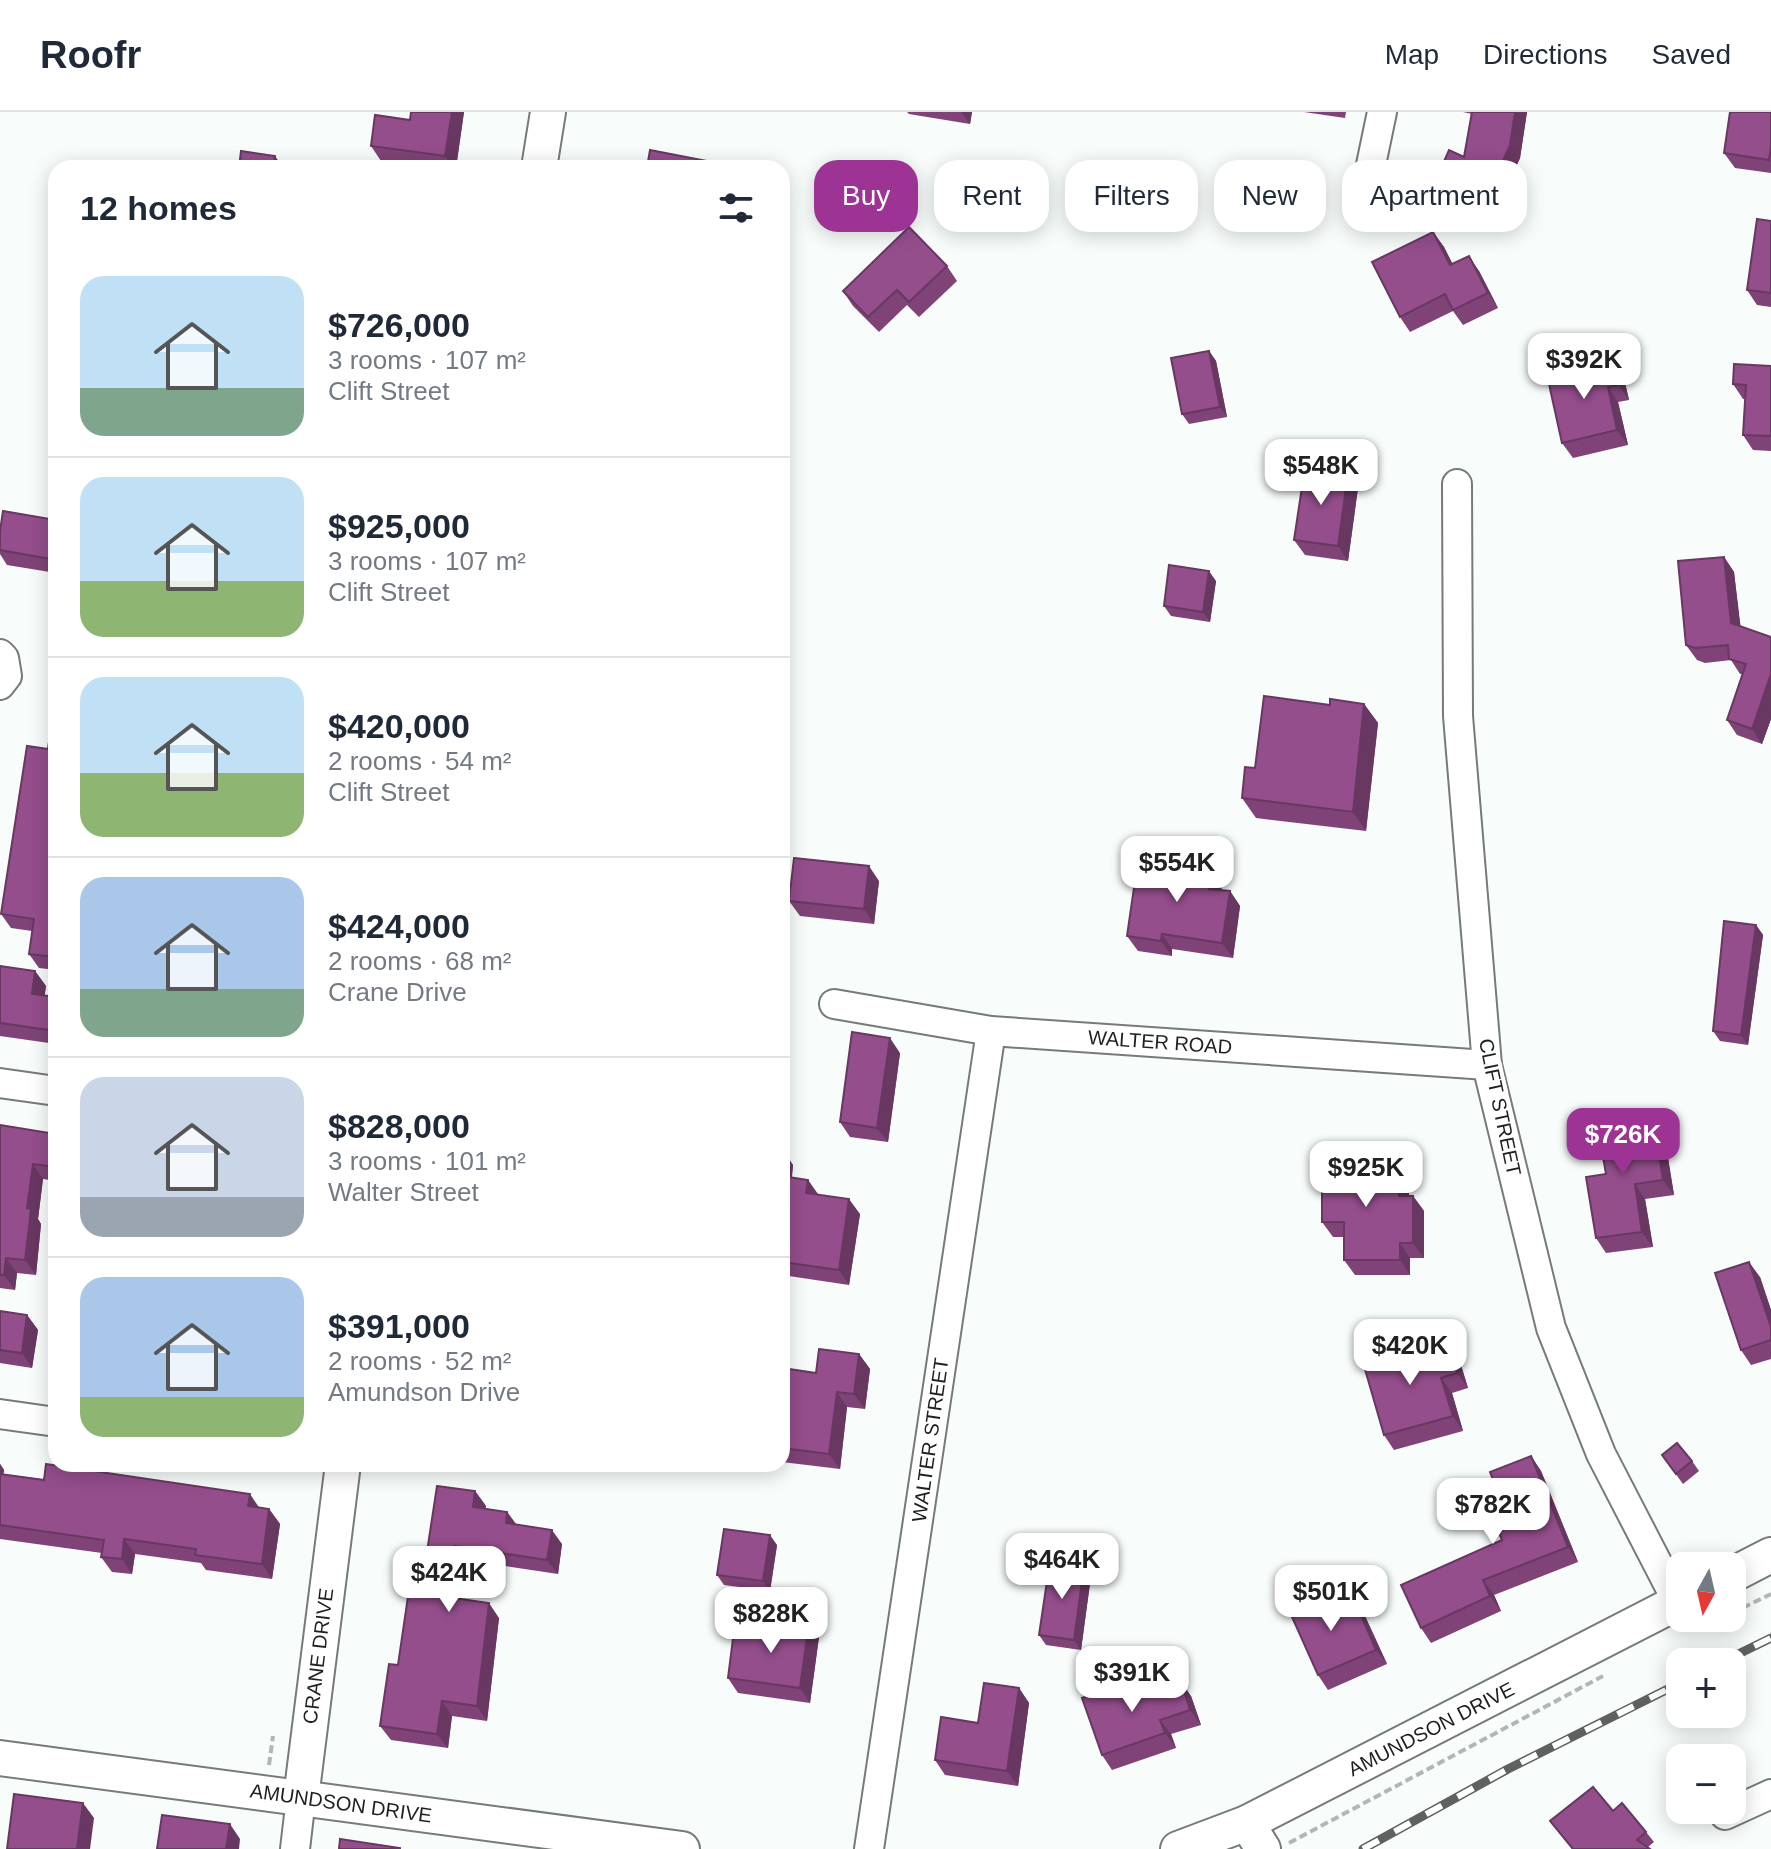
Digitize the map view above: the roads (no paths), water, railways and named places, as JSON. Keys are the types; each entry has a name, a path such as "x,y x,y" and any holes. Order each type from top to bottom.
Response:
{"street":[{"path":"540,160 548,112"},
{"path":"1372,160 1382,112"},
{"name":"CLIFT STREET","path":"1457,484 1458,716 1487,1065 1551,1328 1601,1454 1666,1578"},
{"path":"0,654 4,658 7,676 0,685"},
{"name":"WALTER ROAD","path":"834,1004 991,1031 1487,1065"},
{"name":"WALTER STREET","path":"869,1849 991,1031"},
{"path":"0,1083 48,1090"},
{"path":"0,1414 48,1421"},
{"name":"CRANE DRIVE","path":"295,1849 342,1472"},
{"path":"1746,1568 1771,1555"},
{"name":"AMUNDSON DRIVE","path":"1178,1849 1265,1839 1666,1620"},
{"name":"AMUNDSON DRIVE","path":"0,1758 630,1846 682,1849"},
{"path":"1746,1805 1771,1794"}],"railway":[{"path":"1746,1650 1771,1638"},
{"path":"1363,1849 1508,1769 1666,1690"}]}
